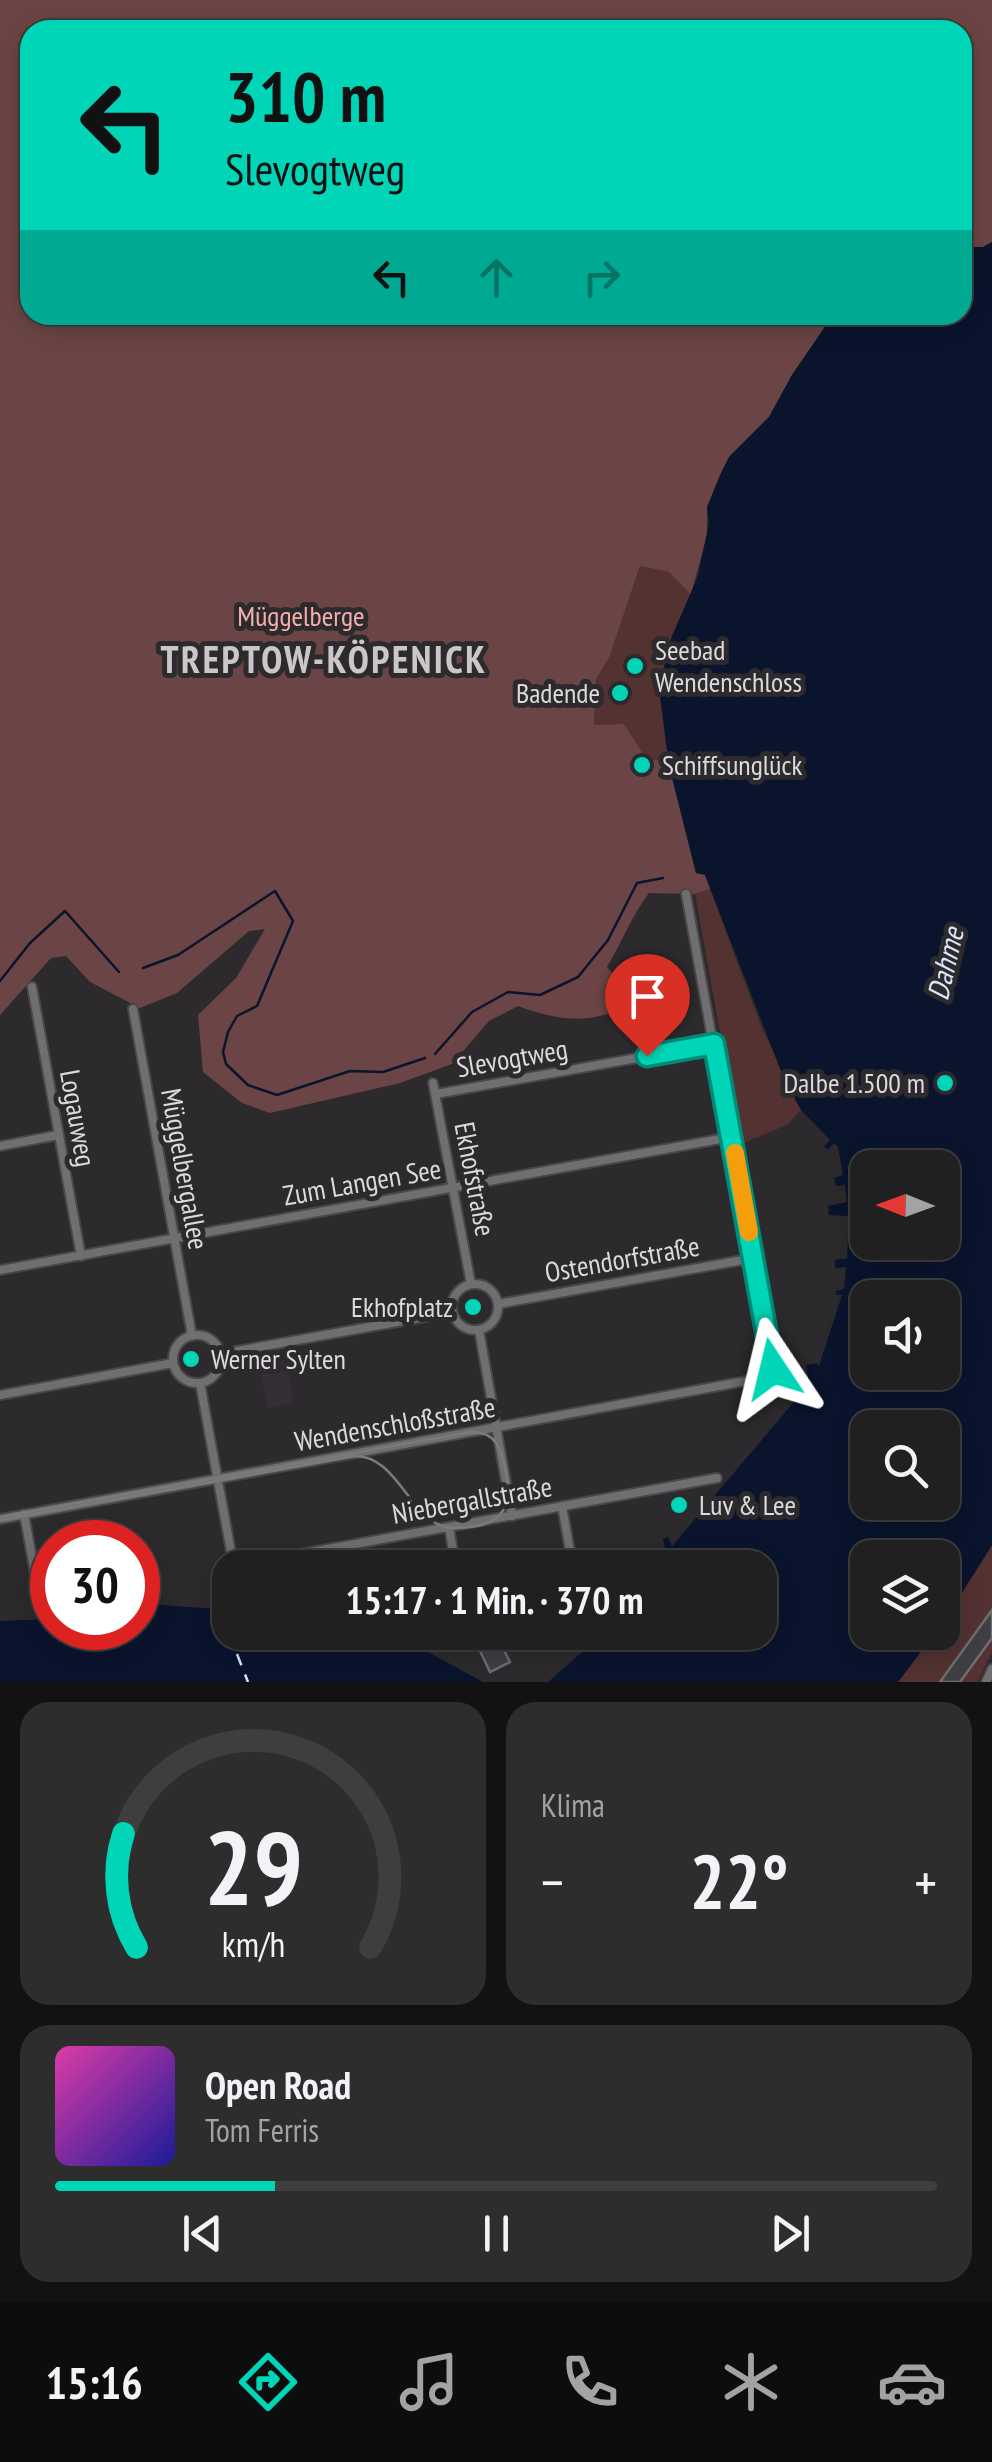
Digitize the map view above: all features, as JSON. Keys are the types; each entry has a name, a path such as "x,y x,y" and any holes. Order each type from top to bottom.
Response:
{"street":[{"path":"686,894 754,1258"},
{"name":"Logauweg","path":"32,987 81,1256"},
{"name":"Müggelbergallee","path":"134,1010 192,1336"},
{"name":"Slevogtweg","path":"436,1094 714,1044"},
{"name":"Ekhofstraße","path":"434,1083 471,1284"},
{"path":"0,1146 58,1135"},
{"name":"Zum Langen See","path":"0,1270 732,1137"},
{"name":"Ostendorfstraße","path":"498,1304 754,1258"},
{"name":"Wendenschloßstraße","path":"0,1519 773,1376 754,1258"},
{"path":"471,1284 486,1286 498,1304 496,1318 479,1330 458,1324 452,1312 458,1290 471,1284"},
{"path":"220,1354 452,1312"},
{"path":"479,1330 512,1516"},
{"path":"200,1383 180,1376 173,1363 177,1346 192,1336 207,1338 220,1354"},
{"path":"200,1383 216,1373 220,1354"},
{"path":"0,1395 173,1363"},
{"path":"200,1383 231,1550"},
{"name":"Niebergallstraße","path":"324,1550 717,1478"},
{"path":"562,1506 571,1550"},
{"path":"24,1514 30,1546"},
{"path":"450,1526 453,1550"},
{"path":"986,1682 992,1669"}],"shaded area":[{"name":"Seebad Wendenschloss","path":"640,566 669,572 691,595 672,636 659,687 668,758 648,761 624,724 594,726 596,679 609,658"},
{"path":"710,889 761,1026 801,1110 787,1125 743,1143 695,894"},
{"path":"284,1351 294,1403 268,1408 258,1355"},
{"path":"992,1545 992,1652 978,1682 898,1682 922,1650 960,1650 960,1597"}],"green space":[{"name":"Müggelberge","path":"0,0 992,0 992,242 983,247 972,247 972,20 20,20 20,325 826,325 769,417 729,457 707,507 707,535 691,595 669,572 640,566 609,658 596,679 594,725 624,724 648,761 668,758 696,873 705,874 710,889 695,894 649,893 643,902 607,967 636,1000 607,1014 578,1019 518,1006 489,1021 452,1064 400,1083 270,1113 242,1103 203,1072 198,1015 236,978 265,929 249,931 177,993 140,1008 90,982 66,956 51,958 0,1015"}],"water":[{"name":"Dahme","path":"992,242 992,1545 960,1596 960,1540 850,1540 850,1650 922,1650 898,1682 548,1682 585,1650 777,1650 777,1550 665,1550 663,1539 668,1537 672,1546 809,1384 806,1365 819,1366 842,1295 836,1295 836,1291 844,1289 846,1267 835,1268 835,1260 847,1258 849,1216 829,1215 828,1206 847,1202 845,1185 836,1186 834,1178 843,1175 838,1147 834,1143 828,1150 824,1146 830,1140 801,1110 784,1079 705,875 696,873 669,766 659,688 672,636 698,576 709,523 707,507 720,475 729,457 769,417 826,325 972,325 972,247"},
{"path":"160,1605 212,1609 212,1650 424,1650 483,1682 0,1682 0,1621 30,1620 30,1650 160,1650"}],"building":[{"path":"992,1610 992,1638 960,1682 940,1682"},
{"path":"480,1650 504,1650 510,1662 490,1672"}],"waterway":[{"path":"435,1054 472,1012 508,992 540,995 578,977 608,940 637,883 663,878"},
{"path":"143,968 178,955 275,891 293,921 257,1006 237,1016 228,1032 223,1052 226,1064 248,1085 277,1095 350,1071 383,1072 425,1058"},
{"path":"0,981 30,943 65,911 119,972"}],"ferry route":[{"path":"237,1654 248,1682"}],"tram line":[{"path":"0,1517 471,1432 487,1435 497,1444 508,1486 504,1508 492,1521 470,1527 440,1525 427,1517 383,1467 354,1456 0,1520"}],"slow traffic":[{"path":"735,1153 749,1232"}],"place":[{"name":"Seebad Wendenschloss","path":"635,666"},
{"name":"Badende","path":"620,693"},
{"name":"Schiffsunglück","path":"642,765"},
{"name":"Dalbe 1.500 m","path":"945,1083"},
{"name":"Ekhofplatz","path":"473,1307"},
{"name":"Werner Sylten","path":"191,1359"},
{"name":"Luv & Lee","path":"679,1505"}],"district":[{"name":"TREPTOW-KÖPENICK","path":"324,660"}],"route":[{"path":"647,1056 714,1044 773,1369"}]}
